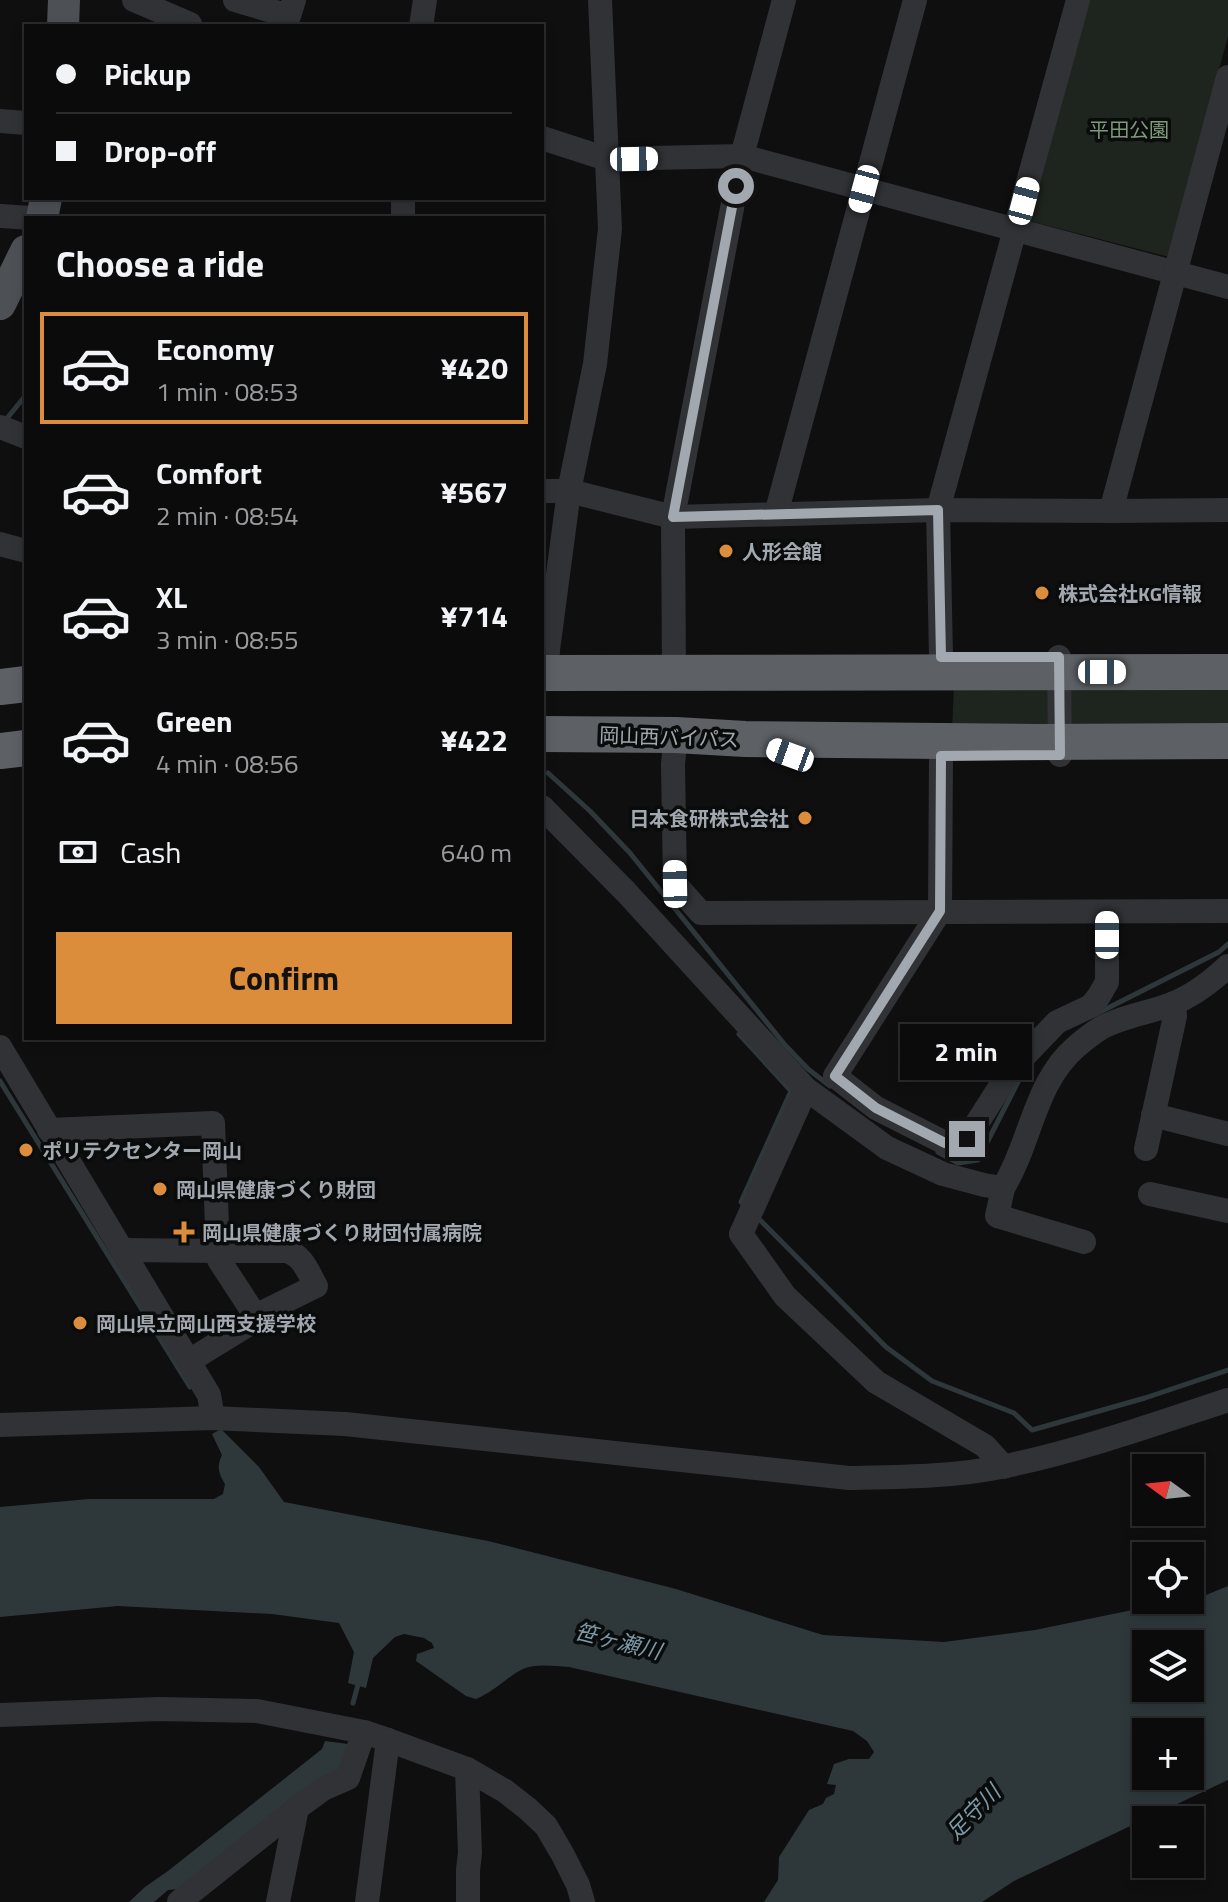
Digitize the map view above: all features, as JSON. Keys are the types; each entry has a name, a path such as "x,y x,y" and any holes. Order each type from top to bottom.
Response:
{"highway":[{"path":"545,673 1049,664 1228,672"},
{"path":"0,687 24,684"},
{"name":"岡山西バイパス","path":"544,734 676,735 1048,748 1228,741"},
{"path":"0,751 24,748"}],"main road":[{"path":"63,24 64,0"},
{"path":"0,304 24,255"}],"street":[{"path":"134,0 190,24"},
{"path":"235,0 289,16 294,0"},
{"path":"421,24 425,0"},
{"path":"545,673 569,491 595,364 610,229 600,0"},
{"path":"674,673 673,517 742,156 784,0"},
{"path":"776,514 915,0"},
{"path":"941,657 938,510 1078,0"},
{"path":"1111,511 1228,77"},
{"path":"0,121 24,123"},
{"path":"544,139 607,159 742,156 1228,287"},
{"path":"0,216 24,218"},
{"path":"544,491 569,491 673,517 938,510 1228,510"},
{"path":"0,544 24,550"},
{"path":"734,672 803,660 941,657 1049,664 1228,657"},
{"path":"1048,748 1049,664"},
{"path":"676,735 673,764 675,884 701,913 1228,911"},
{"path":"745,739 790,755 941,756 1048,748 1228,753"},
{"path":"941,756 940,911 835,1076 876,1108 945,1143 956,1145 967,1139 1010,1071 1057,1022 1091,1006 1099,996 1107,982 1107,912"},
{"path":"544,809 626,892 806,1089 887,1148 943,1174 1003,1188"},
{"path":"1084,1242 997,1216 1003,1188 1012,1174 1040,1099 1056,1068 1074,1048 1101,1028 1174,1003 1214,980 1228,966"},
{"path":"1146,1149 1175,1016 1174,1003"},
{"path":"0,1047 209,1395 213,1418"},
{"path":"806,1089 741,1234 785,1296 876,1382 985,1446 1004,1467"},
{"path":"1153,1115 1228,1134"},
{"path":"49,1130 213,1123 219,1260 251,1309 251,1318"},
{"path":"1150,1194 1228,1211"},
{"path":"122,1250 287,1251 302,1259 316,1286 251,1318 246,1326 189,1361"},
{"path":"0,1425 213,1418 345,1424 849,1478 927,1477 1004,1467 1073,1449 1228,1400"},
{"path":"0,1715 159,1709 257,1711 364,1732 467,1769 505,1791 546,1826 578,1885 583,1902"},
{"path":"179,1902 297,1808 323,1789 348,1778 364,1732"},
{"path":"367,1902 388,1740"},
{"path":"467,1769 468,1902"},
{"path":"278,1902 297,1808"}],"green space":[{"name":"平田公園","path":"1089,0 1228,0 1228,36 1169,257 1030,221"},
{"path":"1228,682 1228,729 1069,729 1068,684"},
{"path":"954,684 1050,684 1050,729 952,731"}],"water":[{"path":"221,1429 259,1467 284,1502 488,1541 676,1589 823,1635 944,1642 1035,1630 1132,1610 1132,1614 1204,1614 1204,1595 1228,1586 1228,1780 1173,1806 1132,1806 1132,1825 1014,1881 982,1902 764,1902 778,1880 779,1857 809,1810 823,1804 826,1798 834,1794 836,1785 827,1784 834,1764 849,1759 869,1759 874,1752 867,1741 853,1731 569,1667 525,1668 476,1699 466,1696 416,1661 417,1654 434,1648 432,1643 404,1634 395,1637 373,1658 366,1688 348,1683 354,1652 339,1623 272,1614 118,1606 0,1617 0,1507 89,1499 214,1499 223,1494 225,1484 219,1470 222,1455 212,1434"},
{"path":"325,1741 348,1744 346,1773 180,1889 168,1890 154,1902 129,1902 322,1749"}],"waterway":[{"path":"4,422 24,397"},
{"path":"548,773 630,853 785,1045 830,1086"},
{"path":"1096,1014 1219,952 1228,944"},
{"path":"742,1032 739,1034 791,1091 741,1202 744,1205"},
{"path":"938,1152 958,1163 978,1160 1024,1073"},
{"path":"0,1081 190,1387"},
{"path":"757,1217 886,1347 932,1381 1014,1413 1032,1430 1145,1398 1228,1370"},
{"path":"353,1703 359,1681"}],"place":[{"name":"人形会館","path":"726,551"},
{"name":"株式会社KG情報","path":"1042,593"},
{"name":"日本食研株式会社","path":"805,818"},
{"name":"ポリテクセンター岡山","path":"26,1150"},
{"name":"岡山県健康づくり財団","path":"160,1189"},
{"name":"岡山県健康づくり財団付属病院","path":"184,1232"},
{"name":"岡山県立岡山西支援学校","path":"80,1323"}],"route":[{"path":"736,186 673,517 938,510 941,657 1059,657 1060,755 941,756 940,911 835,1076 876,1108 945,1143 956,1145 967,1139"}],"water label":[{"name":"笹ヶ瀬川","path":"618,1641"},
{"name":"足守川","path":"973,1812"}]}
